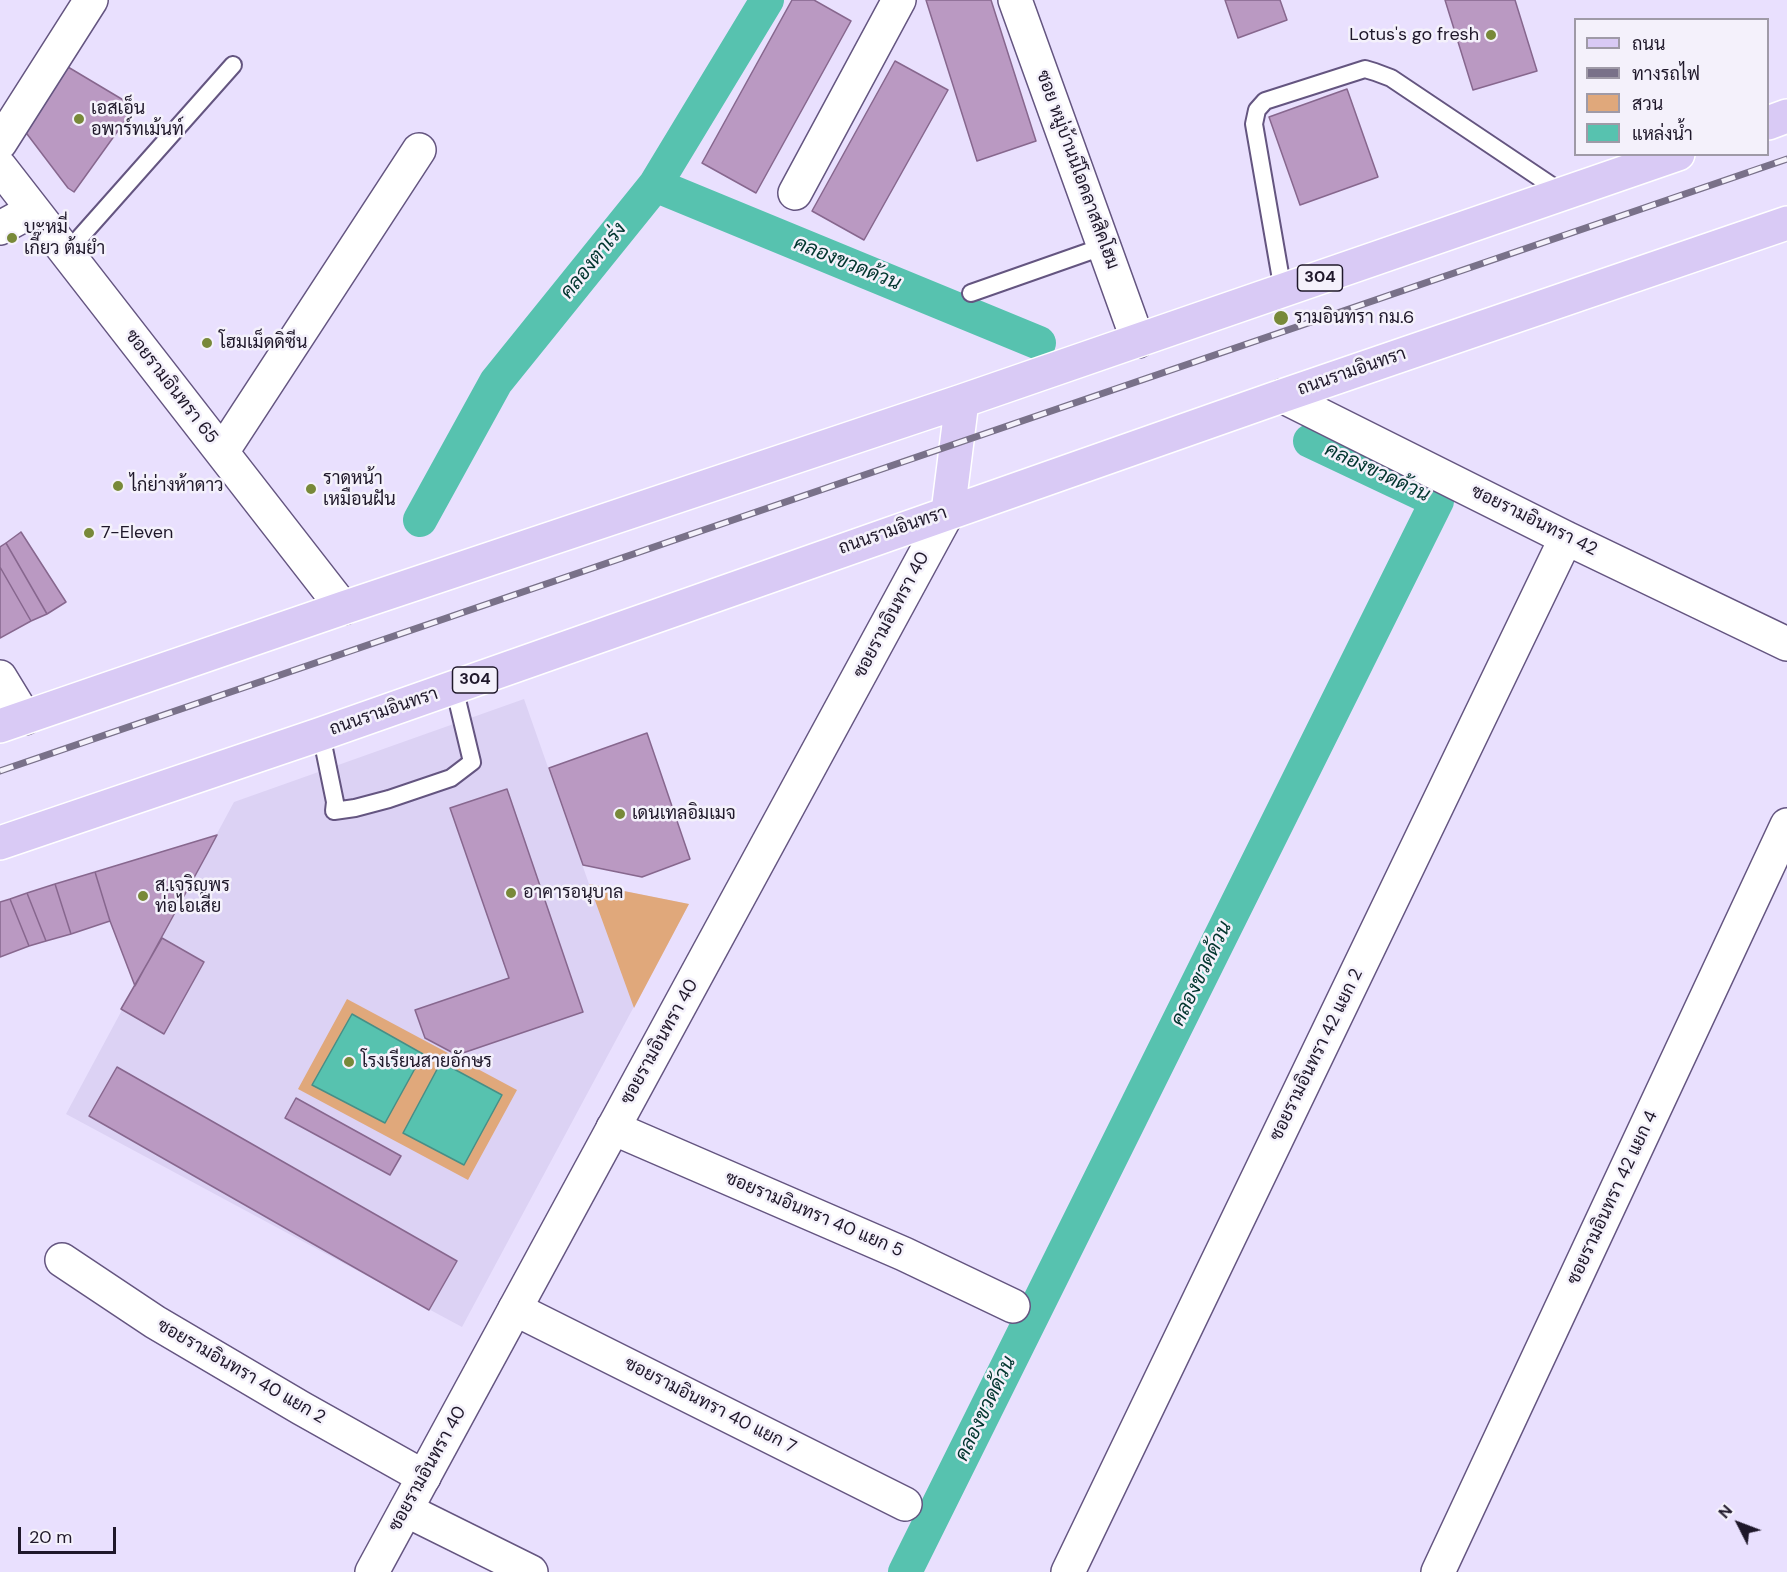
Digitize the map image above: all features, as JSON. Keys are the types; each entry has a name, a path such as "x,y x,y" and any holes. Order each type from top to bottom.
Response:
{"main road":[{"path":"1769,122 1787,116"},
{"name":"304","path":"13,722 343,608 1138,341 1672,156"},
{"name":"ถนนรามอินทรา","path":"0,843 321,734 948,512 1787,223"},
{"path":"948,512 962,401"}],"street":[{"path":"0,143 91,0"},
{"path":"795,193 899,0"},
{"name":"ซอย หมู่บ้านนีโอคลาสสิคโฮม","path":"1015,0 1138,341"},
{"path":"222,452 419,150"},
{"name":"ซอยรามอินทรา 65","path":"0,167 343,608"},
{"path":"0,228 33,210"},
{"name":"ซอยรามอินทรา 42","path":"1282,396 1566,538 1787,644"},
{"name":"ซอยรามอินทรา 40","path":"372,1572 948,512"},
{"name":"ซอยรามอินทรา 42 แยก 2","path":"1068,1572 1566,538"},
{"path":"0,677 13,722"},
{"name":"ซอยรามอินทรา 42 แยก 4","path":"1438,1572 1787,825"},
{"name":"ซอยรามอินทรา 40 แยก 5","path":"613,1128 904,1254 1013,1306"},
{"name":"ซอยรามอินทรา 40 แยก 2","path":"62,1260 155,1322 424,1477"},
{"name":"ซอยรามอินทรา 40 แยก 7","path":"515,1309 905,1504"},
{"path":"406,1510 531,1572"}],"lane":[{"path":"67,252 233,65"},
{"path":"1283,291 1254,124 1257,110 1265,101 1365,69 1375,72 1391,78 1564,194"},
{"path":"971,293 1105,246"},
{"path":"321,734 335,802 334,810 355,808 389,799 451,778 472,762 454,687"}],"shaded area":[{"name":"โรงเรียนสายอักษร","path":"524,699 589,884 689,904 462,1327 66,1114 234,802"}],"green space":[{"path":"589,884 689,904 634,1008"},
{"path":"347,999 517,1090 468,1180 298,1089"}],"water":[{"path":"352,1014 423,1054 385,1123 312,1085"},
{"path":"441,1062 502,1095 464,1165 403,1133"}],"building":[{"path":"792,0 814,0 851,21 756,193 702,163"},
{"path":"926,0 991,0 1036,141 977,161"},
{"path":"1225,0 1280,0 1287,20 1238,38"},
{"name":"Lotus's go fresh","path":"1445,0 1515,0 1537,71 1473,90"},
{"path":"895,61 948,90 864,240 812,211"},
{"name":"เอสเอ็น อพาร์ทเม้นท์","path":"68,67 135,107 74,192 68,188 24,130"},
{"path":"1347,89 1378,177 1300,205 1269,117"},
{"path":"21,532 66,602 47,614 6,543"},
{"path":"6,543 47,614 31,621 0,567 0,547"},
{"path":"0,567 31,621 0,638"},
{"name":"เดนเทลอิมเมจ","path":"647,733 690,859 642,877 583,865 549,768"},
{"name":"อาคารอนุบาล","path":"507,789 583,1012 457,1055 425,1038 415,1010 509,978 450,808"},
{"name":"ส.เจริญพร ท่อไอเสีย","path":"217,835 135,986 110,921 95,872"},
{"path":"95,872 110,921 71,934 55,884"},
{"path":"55,884 71,934 46,941 27,893"},
{"path":"27,893 46,941 29,946 10,899"},
{"path":"10,899 29,946 0,957 0,902"},
{"path":"162,938 204,962 164,1034 121,1009"},
{"path":"117,1067 457,1261 429,1310 89,1116"},
{"path":"296,1098 401,1156 390,1175 285,1118"}],"waterway":[{"name":"คลองตาเร่ง","path":"420,520 496,382 655,185 767,0"},
{"name":"คลองขวดด้วน","path":"655,185 1039,343"},
{"name":"คลองขวดด้วน","path":"905,1572 1437,501 1310,441"}],"railway":[{"path":"0,771 1787,159"}],"place":[{"name":"Lotus's go fresh","path":"1491,35"},
{"name":"เอสเอ็น อพาร์ทเม้นท์","path":"79,119"},
{"name":"บะหมี่ เกี๊ยว ต้มยำ","path":"12,238"},
{"name":"รามอินทรา กม.6","path":"1281,318"},
{"name":"โฮมเม็ดดิซีน","path":"207,343"},
{"name":"ไก่ย่างห้าดาว","path":"118,486"},
{"name":"ราดหน้า เหมือนฝัน","path":"311,489"},
{"name":"7-Eleven","path":"89,533"},
{"name":"เดนเทลอิมเมจ","path":"620,814"},
{"name":"อาคารอนุบาล","path":"511,893"},
{"name":"ส.เจริญพร ท่อไอเสีย","path":"143,896"},
{"name":"โรงเรียนสายอักษร","path":"349,1062"}]}
